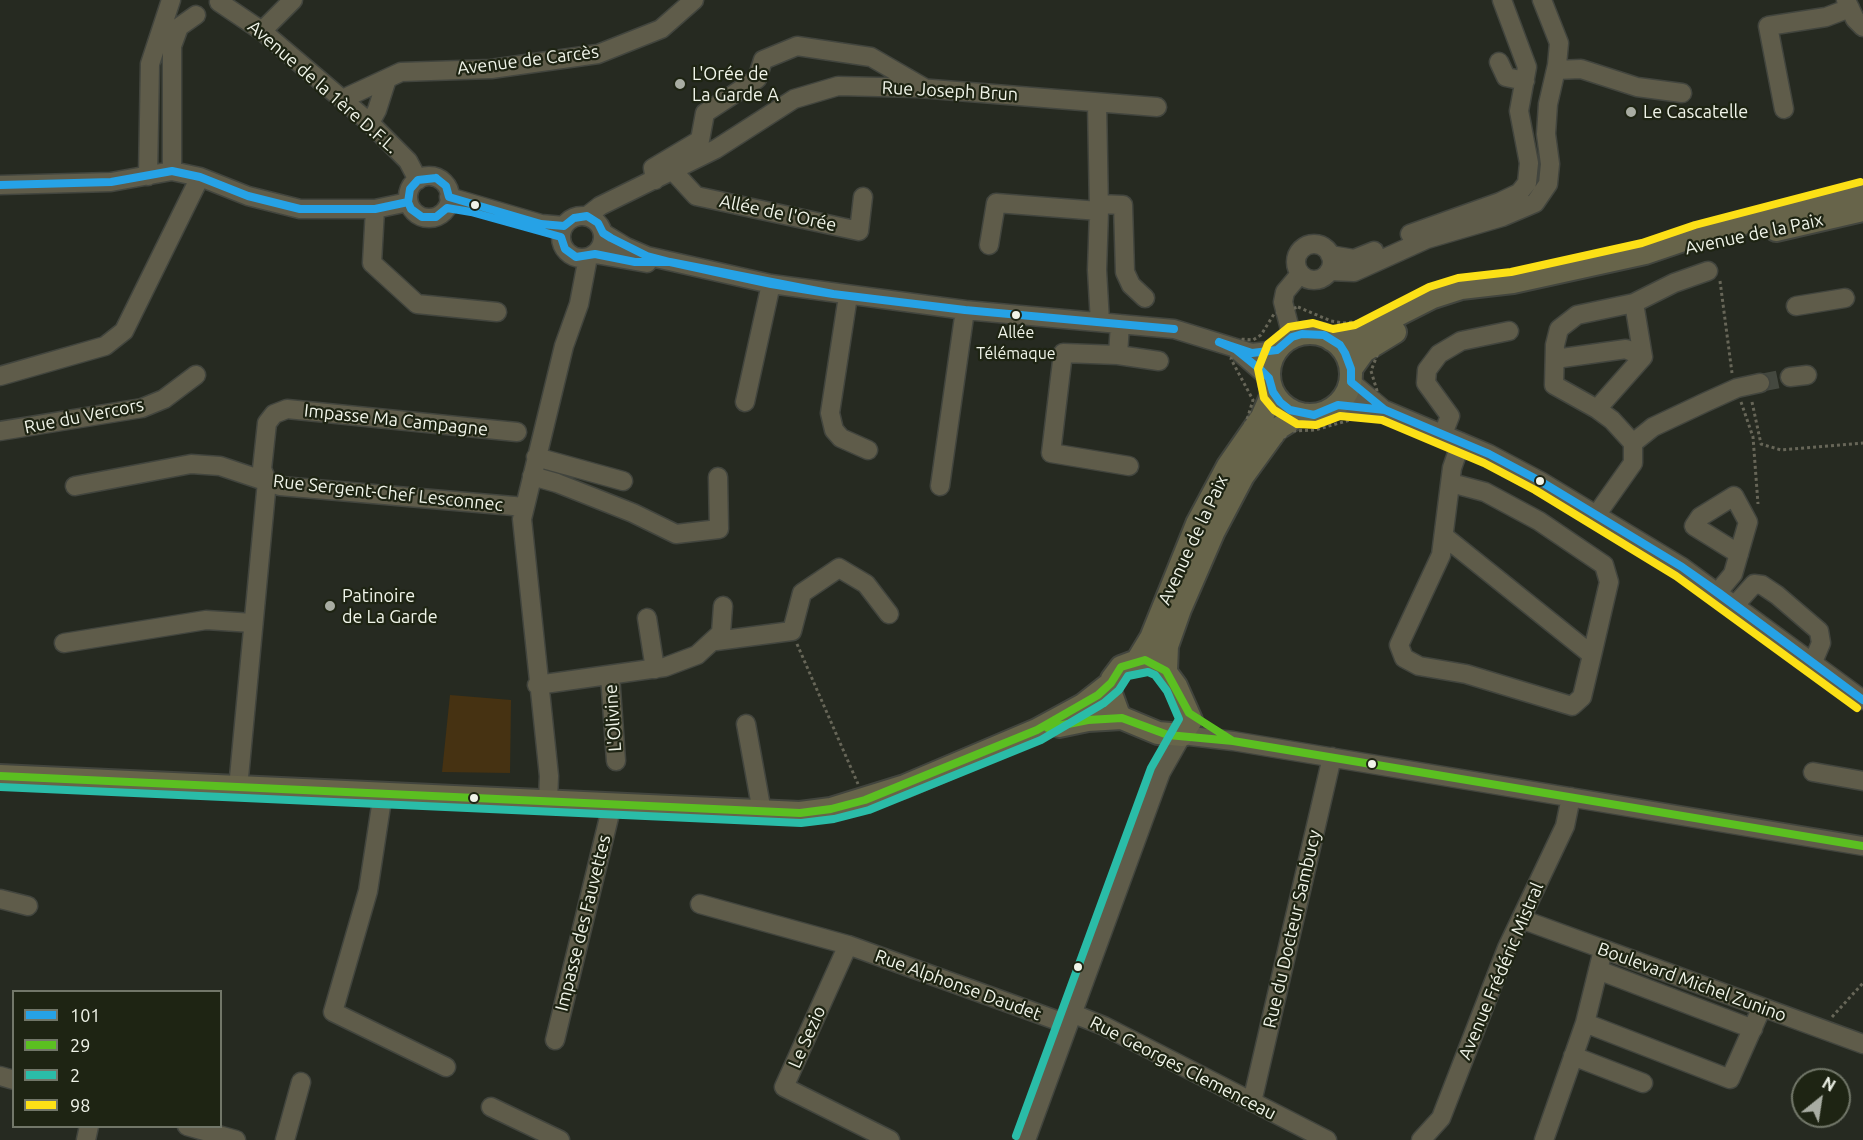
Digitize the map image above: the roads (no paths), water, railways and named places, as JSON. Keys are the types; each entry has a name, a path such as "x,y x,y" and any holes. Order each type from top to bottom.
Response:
{"main road":[{"name":"Avenue de la Paix","path":"1332,340 1358,335 1433,297 1461,288 1513,282 1645,253 1698,235 1863,192"},
{"name":"Avenue de la Paix","path":"1645,253 1686,250 1863,210"},
{"name":"Avenue de la Paix","path":"1351,376 1364,351 1378,340 1437,311 1513,282"},
{"path":"1313,333 1332,340 1345,352 1351,376 1338,405 1314,415 1290,410 1271,385 1269,369 1284,344 1313,333"},
{"name":"Avenue de la Paix","path":"1137,661 1151,638 1197,524 1228,466 1262,417 1271,385"},
{"name":"Avenue de la Paix","path":"1166,671 1167,646 1180,609 1213,533 1243,476 1277,429 1301,414"},
{"path":"0,776 762,812 831,809 865,800 1037,730 1083,705 1111,683 1121,667 1137,661 1151,661 1166,671 1189,713 1189,727 1182,735 1158,733 1122,718 1088,720 1037,730"},
{"path":"1111,683 1114,705 1122,718"}],"street":[{"path":"147,176 150,64 171,0 184,12 196,15"},
{"path":"262,31 293,0"},
{"name":"Avenue de Carcès","path":"344,101 349,96 386,82 401,72 491,69 598,54 661,29 694,0"},
{"path":"1300,274 1316,279 1329,263 1360,257 1431,225 1500,202 1519,193 1527,183 1529,163 1519,111 1527,67 1502,0"},
{"path":"1300,274 1296,264 1302,248 1319,245 1329,263 1354,272 1427,239 1502,217 1535,203 1548,184 1550,164 1546,134 1556,93 1559,43 1542,0"},
{"path":"172,171 172,46 179,27 196,15 213,9 219,1"},
{"name":"Avenue de la 1ère D.F.L.","path":"219,1 262,31 370,123 408,161 418,180"},
{"path":"1785,109 1768,26 1826,17 1848,4 1863,27"},
{"path":"655,180 653,168 700,140 705,113 757,79 763,60 796,46 871,57 924,88"},
{"path":"1499,62 1506,77 1524,81"},
{"path":"1556,70 1581,69 1637,87 1682,93"},
{"path":"370,123 386,82"},
{"name":"Rue Joseph Brun","path":"587,216 613,200 716,149 794,99 838,86 924,88 1158,107"},
{"path":"1096,103 1099,207 1097,270 1100,322"},
{"path":"0,185 111,183 172,171 200,177 248,196 300,209 375,209 408,202"},
{"name":"Allée de l'Orée","path":"673,171 696,196 859,231 863,197"},
{"path":"0,376 105,345 124,331 200,177"},
{"path":"436,178 446,186 448,203 436,217 422,217 411,208 408,202 410,189 418,180 436,178"},
{"path":"548,802 549,776 537,685 522,519 584,255 603,244 602,231 613,200"},
{"path":"448,203 563,232"},
{"path":"989,245 996,203 1099,207 1123,205 1125,272 1131,285 1145,298"},
{"path":"375,209 372,263 417,304 497,312"},
{"path":"670,262 635,262 584,255 565,249 563,232 574,218 587,216 602,231 626,247 670,262 771,284 965,310 1191,333 1233,354 1271,385"},
{"path":"1233,354 1252,353 1284,344 1282,302 1285,292 1300,274"},
{"path":"1597,514 1633,463 1633,443 1612,420 1554,385 1559,329 1577,315 1634,303 1674,283 1714,274"},
{"path":"745,402 771,284"},
{"path":"849,296 830,413 834,430 841,438 867,450"},
{"path":"1796,306 1845,298"},
{"path":"1634,303 1643,357"},
{"path":"940,486 965,310"},
{"path":"1118,356 1120,324"},
{"path":"1443,434 1450,416 1426,383 1427,370 1439,354 1461,341 1509,331"},
{"path":"1555,359 1626,349 1643,357"},
{"path":"1130,466 1050,453 1064,353 1159,361"},
{"path":"1597,409 1643,357"},
{"name":"Rue du Vercors","path":"0,430 142,408 164,399 196,375"},
{"path":"1351,376 1385,410"},
{"path":"1633,443 1653,427 1748,385"},
{"path":"1338,405 1385,410 1516,468 1597,514 1718,592 1863,700"},
{"name":"Impasse Ma Campagne","path":"238,788 267,481 262,469 267,423 274,414 287,409 517,432"},
{"path":"1451,483 1485,492 1539,521 1604,565 1609,582 1582,697 1572,706 1466,674 1419,666 1404,658 1399,645 1441,555 1452,468 1461,442"},
{"path":"536,458 623,481"},
{"name":"Rue Sergent-Chef Lesconnec","path":"75,486 191,464 220,466 280,486 525,507"},
{"path":"532,476 622,509 676,534 719,529 718,477"},
{"path":"1445,537 1592,655"},
{"path":"1718,592 1733,574 1739,554"},
{"name":"L'Olivine","path":"537,685 655,669 697,655 716,641 792,631 802,593 839,568 866,584 890,614"},
{"path":"1735,605 1754,584 1762,585 1777,595 1819,631 1821,643 1813,662"},
{"path":"716,641 721,633 723,606"},
{"path":"647,618 655,669"},
{"path":"64,643 206,620 253,623"},
{"name":"L'Olivine","path":"610,675 616,761"},
{"path":"1189,713 1233,741"},
{"path":"747,724 762,812"},
{"path":"1158,733 1161,740 1161,772"},
{"path":"1026,1140 1161,772 1182,735 1332,757 1863,846"},
{"name":"Rue du Docteur Sambucy","path":"1252,1102 1332,757"},
{"path":"1813,772 1863,781"},
{"path":"383,793 368,891 333,1011 446,1067"},
{"name":"Avenue Frédéric Mistral","path":"1421,1140 1441,1118 1507,948 1565,826 1571,797"},
{"name":"Impasse des Fauvettes","path":"555,1040 612,806"},
{"path":"0,899 27,906"},
{"name":"Rue Alphonse Daudet","path":"700,904 848,945 1069,1019"},
{"name":"Boulevard Michel Zunino","path":"1521,919 1863,1044"},
{"name":"Le Sezio","path":"848,945 784,1087 890,1140"},
{"path":"1544,1140 1585,1023 1603,950"},
{"path":"1598,970 1752,1029"},
{"path":"1585,1023 1730,1078 1762,1007"},
{"name":"Rue Georges Clemenceau","path":"1069,1019 1104,1026 1327,1140"},
{"path":"1573,1056 1643,1083"},
{"path":"285,1140 301,1082"},
{"path":"491,1107 560,1140"},
{"path":"193,1128 228,1139"}],"tunnel":[{"path":"1760,383 1790,377"}],"place":[{"name":"L'Orée de La Garde A","path":"680,84"},
{"name":"Le Cascatelle","path":"1631,112"},
{"name":"Allée Télémaque","path":"1016,315"},
{"name":"Patinoire de La Garde","path":"330,606"}]}
